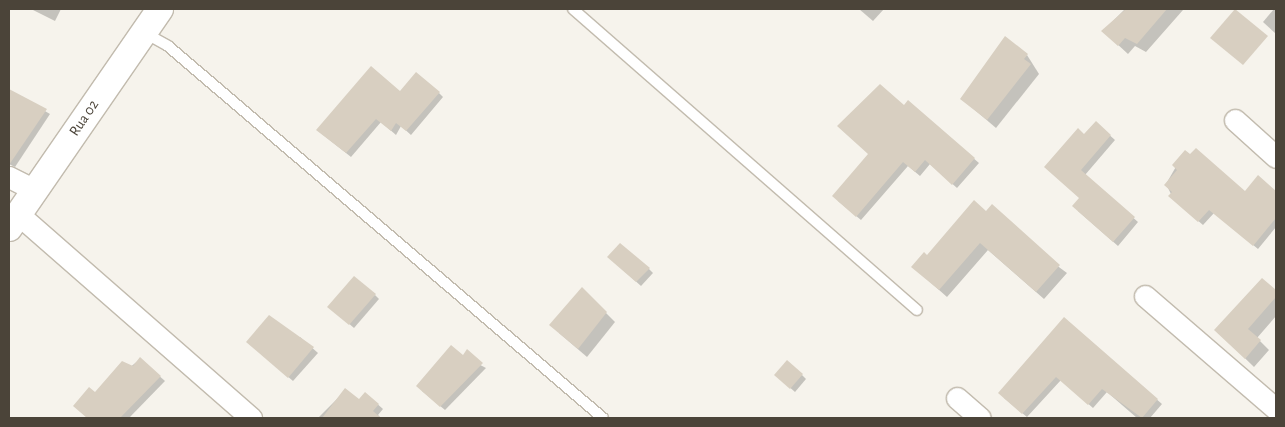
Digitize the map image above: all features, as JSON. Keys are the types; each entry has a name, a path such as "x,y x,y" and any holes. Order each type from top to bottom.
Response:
{"street":[{"name":"Rua 02","path":"14,221 160,9"},
{"path":"1235,120 1276,157"},
{"path":"9,177 35,190"},
{"path":"14,221 251,418"},
{"path":"1145,296 1276,409"},
{"path":"957,398 980,418"}],"lane":[{"path":"573,9 918,310"},
{"path":"144,32 175,52 603,418"}],"building":[{"path":"1126,9 1167,9 1137,44 1125,38 1118,46 1101,31"},
{"path":"1235,9 1268,36 1243,65 1210,38"},
{"path":"1005,36 1028,54 1024,59 1031,64 987,120 960,99"},
{"path":"371,66 400,91 416,72 440,92 406,131 396,123 391,131 376,119 346,153 316,130"},
{"path":"880,84 904,105 908,100 975,158 952,185 925,160 915,172 903,162 856,217 832,196 868,154 837,126"},
{"path":"9,89 47,109 9,165"},
{"path":"1096,121 1111,135 1081,170 1135,217 1113,242 1072,206 1079,198 1044,167 1078,128 1084,134"},
{"path":"1196,148 1245,191 1258,175 1276,191 1276,218 1253,246 1209,210 1198,222 1168,196 1172,192 1164,185 1177,170 1172,165 1185,150 1190,154"},
{"path":"974,200 986,211 992,204 1060,265 1036,292 980,243 939,290 911,267 924,252 927,255"},
{"path":"620,243 650,268 636,282 607,257"},
{"path":"354,276 376,294 349,325 327,307"},
{"path":"1262,278 1276,290 1276,297 1248,329 1261,340 1245,359 1214,330"},
{"path":"582,287 607,312 578,349 549,325"},
{"path":"269,315 314,347 288,378 246,342"},
{"path":"1064,317 1158,399 1142,418 1102,389 1088,405 1056,377 1022,414 998,393"},
{"path":"451,345 463,355 467,349 483,363 440,407 416,386"},
{"path":"140,357 161,376 120,418 87,418 73,406 89,387 95,392 122,361 133,366"},
{"path":"787,360 803,374 790,389 774,375"},
{"path":"345,388 359,399 365,392 379,404 373,411 381,418 322,418"}]}
